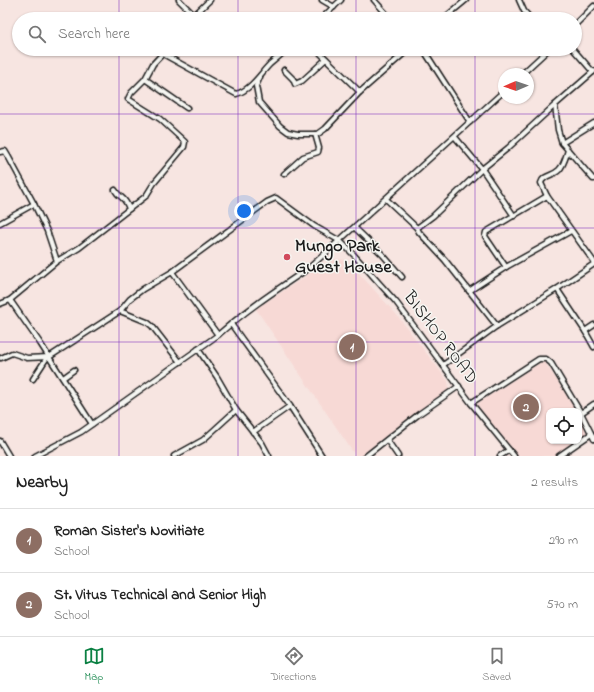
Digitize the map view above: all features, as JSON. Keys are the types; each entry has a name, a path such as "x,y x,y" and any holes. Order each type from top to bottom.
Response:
{"street":[{"path":"179,0 191,12"},
{"path":"197,12 210,0"},
{"path":"322,0 334,7"},
{"path":"329,12 341,0"},
{"path":"374,0 385,12"},
{"path":"451,12 466,0"},
{"path":"519,0 525,12"},
{"path":"582,18 594,6"},
{"path":"0,304 10,300 57,261 79,248 146,196 154,183 185,144 185,142 160,119 128,99 131,93 144,79 153,64 161,56"},
{"path":"167,56 236,94 242,92 260,77 280,56"},
{"path":"323,56 360,92"},
{"path":"260,77 256,86 259,102 280,126 288,132 298,134 318,134 325,129 360,92 401,56"},
{"path":"428,56 470,122"},
{"path":"528,68 541,56"},
{"path":"417,228 433,216 482,168 508,148 554,105 594,71 579,56"},
{"path":"284,70 295,84 302,81 326,59"},
{"path":"144,79 187,108"},
{"path":"35,456 81,432 218,335 309,268 355,228 498,96"},
{"path":"554,105 558,130 562,142 592,179 594,179"},
{"path":"562,142 594,123"},
{"path":"284,174 303,157 318,152 319,148 315,134"},
{"path":"455,136 482,168 514,216"},
{"path":"443,365 497,326 557,289 594,263 547,196 541,182 546,177 561,169 568,150"},
{"path":"0,152 4,151 8,156 34,204 47,231 57,261"},
{"path":"115,190 126,200 129,209"},
{"path":"506,267 485,236 486,232 547,196"},
{"name":"BISHOP ROAD","path":"172,272 267,202 276,198 314,226 340,241 396,302 471,403 514,456"},
{"path":"386,199 417,228 418,232 444,260 497,326"},
{"path":"0,222 34,204"},
{"path":"355,228 383,255 402,278"},
{"path":"469,291 506,267 571,231"},
{"path":"33,379 46,359 120,311 130,299 172,272 218,335"},
{"path":"557,289 585,331 594,348"},
{"path":"10,300 92,424"},
{"path":"120,311 152,326 180,362"},
{"path":"231,324 290,406 322,456"},
{"path":"585,331 594,325"},
{"path":"198,349 217,377 236,410 262,443 269,456"},
{"path":"1,358 12,353 27,358 49,357"},
{"path":"471,403 539,359 546,359 551,363 579,408"},
{"path":"63,378 74,370"},
{"path":"366,456 419,414 459,386"},
{"path":"582,411 594,404"},
{"path":"253,432 290,406"},
{"path":"174,456 203,440 236,410"},
{"path":"582,414 594,439"},
{"path":"559,456 591,434"},
{"path":"386,440 398,456"},
{"path":"0,441 9,456"},
{"path":"500,456 509,450"}],"shaded area":[{"path":"332,259 347,260 396,314 448,381 449,391 361,456 355,455 256,309"},
{"path":"545,362 574,408 546,408 546,444 581,444 563,456 516,456 477,404 540,363"},
{"path":"582,421 592,437 582,444"}],"place":[{"name":"Mungo Park Guest House","path":"287,257"},
{"name":"Roman Sister's Novitiate","path":"352,347"},
{"name":"St. Vitus Technical and Senior High","path":"526,407"}]}
